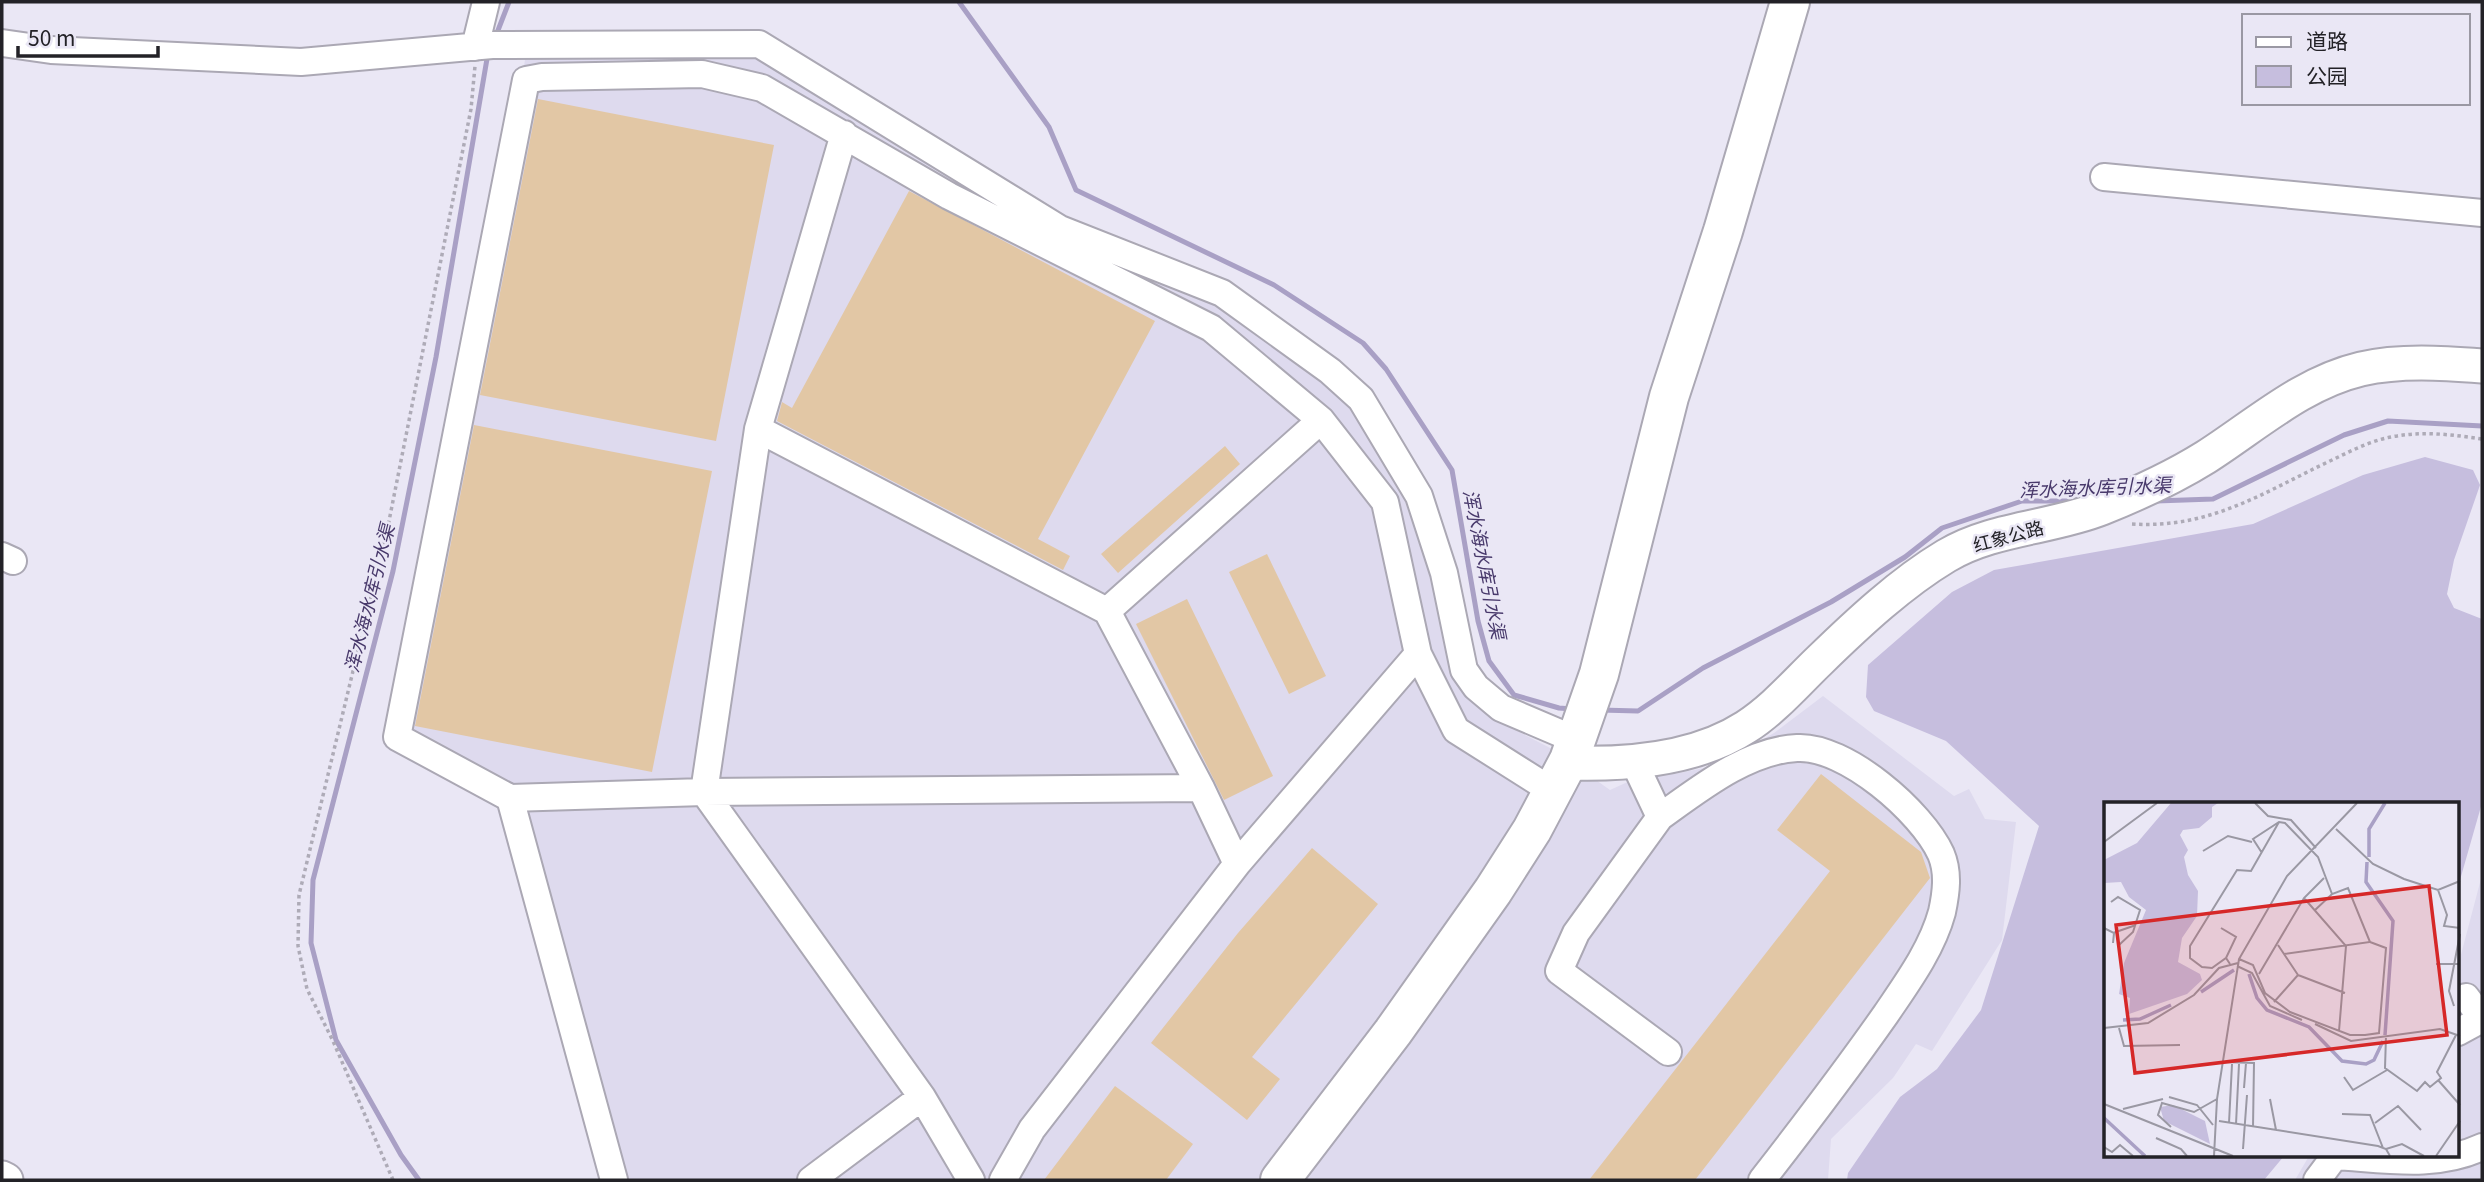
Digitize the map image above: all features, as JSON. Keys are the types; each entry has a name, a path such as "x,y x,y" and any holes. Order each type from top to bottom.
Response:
{"highway":[{"path":"1280,1180 1450,953 1570,754 1599,674 1669,397 1723,231 1781,4"}],"main road":[{"name":"红象公路","path":"1570,754 1633,760 1706,746 1746,727 1782,699 1861,623 1947,555 1985,540 2111,516 2302,393 2358,370 2397,364 2482,366"}],"street":[{"path":"486,2 494,46"},
{"path":"2,43 51,50 301,62 494,46 759,44 1060,229 1222,293 1330,371 1361,399 1419,496 1444,573 1464,670 1476,687 1501,708 1570,754"},
{"path":"1201,788 704,792 510,797 397,737 526,80 542,77 702,74 762,88 949,196 1211,328 1321,420 1385,502 1418,654 1456,730 1570,754"},
{"path":"844,134 758,429 704,792 922,1097 971,1180"},
{"path":"2104,177 2482,213"},
{"path":"1107,611 1321,420"},
{"path":"758,429 1107,611 1201,788 1237,864"},
{"path":"1003,1180 1032,1129 1237,864 1418,654"},
{"path":"1668,1052 1559,971 1576,933 1660,817 1714,781 1762,756 1780,750 1816,749 1852,765 1879,785 1930,836 1944,863 1946,893 1941,916 1919,963 1862,1048 1762,1180"},
{"path":"1633,760 1660,817"},
{"path":"510,797 614,1180"},
{"path":"2460,1031 2482,1019 2466,997"},
{"path":"811,1180 922,1097"},
{"path":"2317,1180 2334,1158"},
{"path":"2360,1158 2411,1162 2454,1158"}],"path":[{"path":"393,1180 333,1041 307,989 298,946 299,905 305,863 344,710 405,444 471,109 494,46"},
{"path":"2111,516 2177,523 2228,511 2349,452 2396,436 2440,434 2482,439"}],"shaded area":[{"path":"754,48 1234,311 1356,401 1418,512 1465,687 1496,720 1554,750 1610,790 1643,775 1674,774 1719,765 1774,733 1823,696 1954,796 1969,789 1985,819 2016,822 2002,940 1932,1051 1916,1044 1893,1078 1831,1139 1828,1180 599,1180 490,782 395,728 526,55"},
{"path":"2482,875 2482,1180 2295,1180 2308,1158 2460,1158 2460,958"}],"green space":[{"path":"2425,457 2473,470 2480,485 2454,560 2447,594 2454,608 2482,619 2482,803 2460,880 2460,802 2104,802 2104,1158 2282,1158 2264,1180 1847,1180 1848,1173 1900,1097 1937,1069 1981,1010 2039,826 1946,741 1874,711 1866,697 1868,665 1952,592 1994,570 2253,524 2363,475"}],"building":[{"path":"538,99 774,145 716,441 480,395"},
{"path":"909,191 1155,321 1038,539 1070,556 1063,570 777,421 782,402 792,408"},
{"path":"474,425 712,471 652,772 415,726"},
{"path":"1225,446 1240,464 1118,573 1101,554"},
{"path":"1267,554 1326,676 1289,694 1229,572"},
{"path":"1187,599 1273,776 1224,800 1136,624"},
{"path":"1821,774 1921,852 1930,878 1695,1180 1589,1180 1830,871 1777,830"},
{"path":"1312,848 1378,904 1252,1057 1280,1079 1247,1120 1151,1043 1238,933"},
{"path":"1115,1086 1193,1144 1166,1180 1044,1180"}],"waterway":[{"name":"浑水海水库引水渠","path":"495,38 509,2"},
{"name":"浑水海水库引水渠","path":"959,2 1049,127 1076,190 1274,285 1363,343 1386,369 1452,470 1478,621 1489,661 1514,695 1572,709"},
{"name":"浑水海水库引水渠","path":"419,1180 401,1155 336,1040 311,943 313,880 393,571 436,357 488,53"},
{"name":"浑水海水库引水渠","path":"2156,501 2213,499 2344,435 2388,421 2482,426"},
{"name":"浑水海水库引水渠","path":"1600,710 1638,711 1703,668 1831,602 1905,557 1942,528 2022,501 2076,501"}]}
